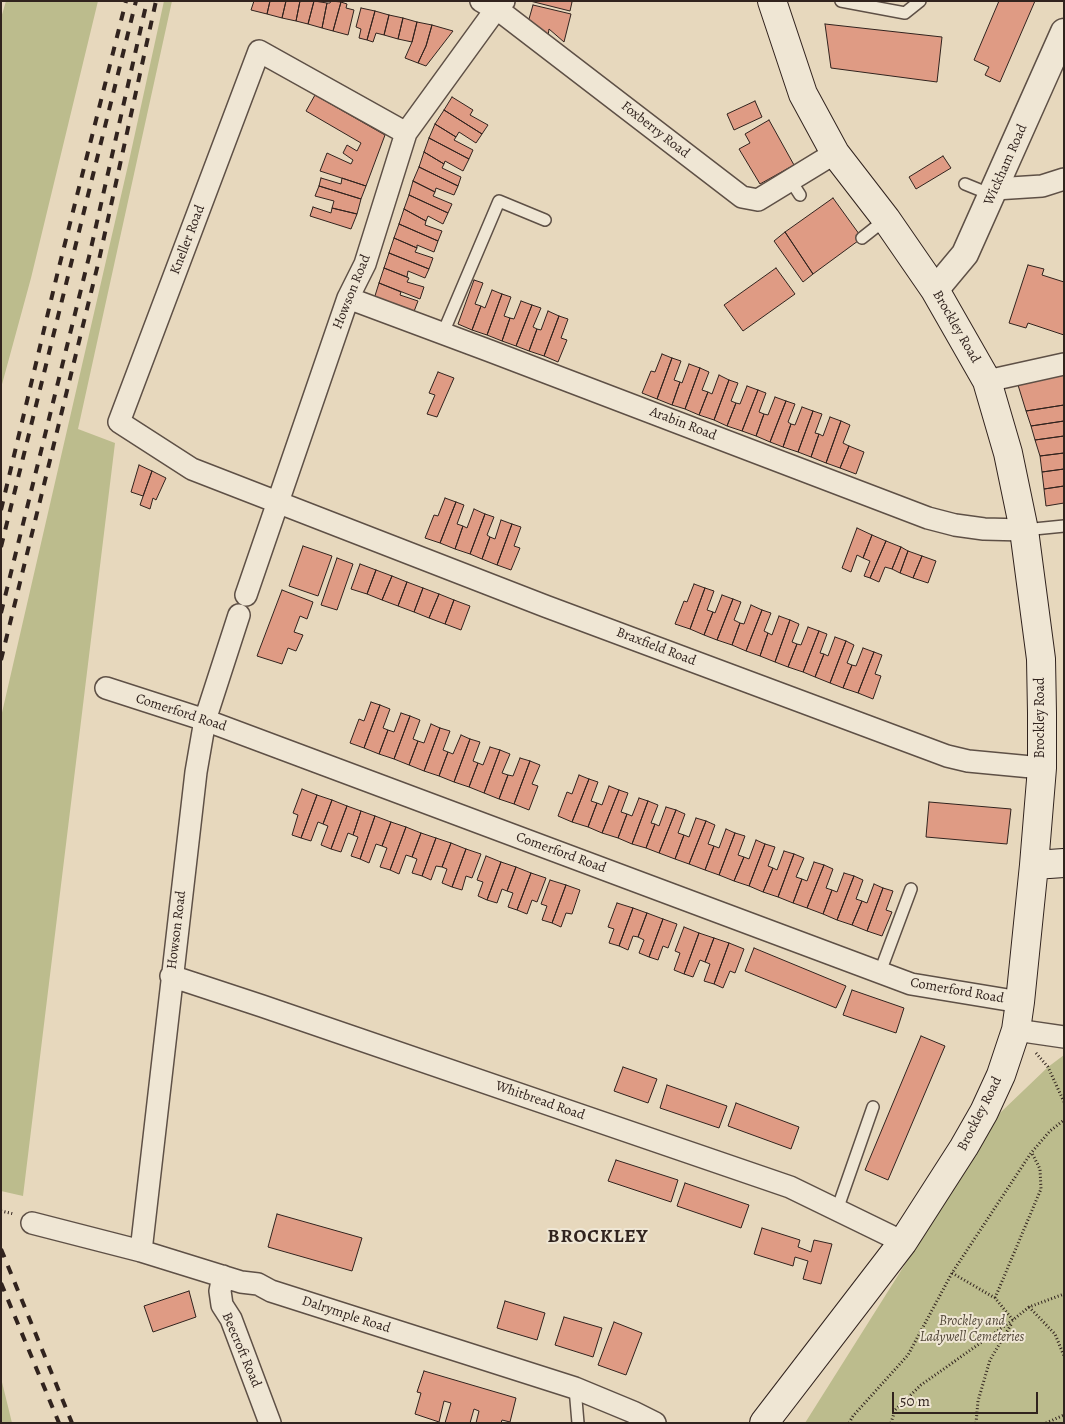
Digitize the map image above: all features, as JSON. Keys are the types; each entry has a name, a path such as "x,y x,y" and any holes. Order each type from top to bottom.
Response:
{"main road":[{"name":"Brockley Road","path":"764,1423 903,1242 964,1147 984,1112 1001,1075 1016,1030 1020,1002 1042,768 1040,659 1024,530 1008,452 987,381 935,290 886,219 835,153 802,94 772,1"},
{"path":"1034,865 1064,863"}],"street":[{"name":"Foxberry Road","path":"493,4 742,197 758,200 796,188 835,153"},
{"name":"Howson Road","path":"246,595 276,502 348,298 365,264 406,133 493,4"},
{"name":"Wickham Road","path":"935,290 965,254 1064,32"},
{"name":"Kneller Road","path":"276,502 192,469 119,422 258,51 406,133"},
{"path":"994,192 1042,186 1064,180"},
{"name":"Arabin Road","path":"348,298 928,518 955,525 984,529 1024,530"},
{"path":"987,381 1064,364"},
{"name":"Braxfield Road","path":"276,502 545,606 948,756 968,761 1042,768"},
{"name":"Howson Road","path":"140,1251 196,772 205,720 239,615"},
{"name":"Comerford Road","path":"106,688 205,720 911,984 1020,1002"},
{"name":"Whitbread Road","path":"171,976 790,1187 903,1242"},
{"path":"1016,1030 1064,1038"},
{"name":"Dalrymple Road","path":"32,1223 140,1251 241,1282 258,1284 271,1292 575,1388 655,1423"},
{"name":"Beecroft Road","path":"223,1276 220,1292 222,1306 231,1319 270,1423"}],"lane":[{"path":"841,1 905,13 920,1"},
{"path":"965,184 994,192"},
{"path":"443,333 499,201 545,220"},
{"path":"862,238 886,219"},
{"path":"1024,530 1064,526"},
{"path":"239,615 246,595"},
{"path":"880,972 911,889"},
{"path":"837,1210 873,1108"},
{"path":"575,1388 578,1423"}],"path":[{"path":"1016,1030 1048,1067 1064,1102"},
{"path":"849,1423 853,1416 908,1355 952,1273 1031,1153 1050,1130 1064,1120"},
{"path":"995,1298 1040,1189 1040,1169 1031,1153"},
{"path":"952,1273 995,1298 1013,1320"},
{"path":"891,1423 895,1410 921,1385 1029,1307 1064,1294"},
{"path":"1029,1307 1055,1334 1064,1356"},
{"path":"976,1423 978,1401 990,1360 1013,1320"},
{"path":"1046,1423 1055,1421 1064,1415"}],"green space":[{"path":"6,1 98,1 31,278 1,388 1,18"},
{"path":"164,1 172,1 78,429 115,443 23,1196 1,1191 1,717"},
{"name":"Brockley and Ladywell Cemeteries","path":"1064,1055 1064,1423 805,1423 1001,1112 1048,1067"},
{"path":"1,1378 12,1423 1,1423"}],"building":[{"path":"254,1 270,1 267,14 251,10"},
{"path":"270,1 286,1 282,18 267,14"},
{"path":"286,1 300,1 296,21 282,18"},
{"path":"300,1 314,1 308,24 296,21"},
{"path":"314,1 327,3 322,28 308,24"},
{"path":"331,1 341,2 333,31 322,28 327,3"},
{"path":"530,1 570,1 572,2 570,11"},
{"path":"999,1 1035,1 1000,82 985,75 989,67 974,60"},
{"path":"341,2 347,4 346,8 354,10 348,35 333,31"},
{"path":"533,5 571,14 564,42 549,29 548,36 530,23 529,19"},
{"path":"361,8 375,11 367,40 359,38 361,29 356,27"},
{"path":"375,11 389,15 384,35 376,33 373,42 367,40"},
{"path":"389,15 403,18 398,39 384,35"},
{"path":"403,18 417,22 412,42 398,39"},
{"path":"417,22 432,25 426,46 418,63 405,58 412,42"},
{"path":"825,24 942,37 937,82 831,68"},
{"path":"432,25 453,31 426,66 418,63 426,46"},
{"path":"315,95 385,135 366,186 320,171 327,153 351,164 353,160 343,153 347,145 357,151 361,143 306,111"},
{"path":"452,97 473,110 470,115 488,125 482,134 444,110"},
{"path":"755,101 762,117 734,130 727,114"},
{"path":"444,110 482,134 476,143 459,132 456,137 435,124"},
{"path":"769,120 794,165 760,184 739,149 750,143 745,134"},
{"path":"435,124 456,137 454,140 473,150 469,159 429,138"},
{"path":"429,138 469,159 463,171 445,161 444,164 424,152"},
{"path":"424,152 444,164 442,168 461,177 458,186 419,167"},
{"path":"943,156 951,168 916,189 909,177"},
{"path":"419,167 458,186 454,195 436,188 435,192 413,181"},
{"path":"321,178 341,184 342,178 366,186 361,199 319,186"},
{"path":"413,181 435,192 433,196 452,204 448,213 409,195"},
{"path":"319,186 361,199 357,214 332,208 334,201 315,196"},
{"path":"409,195 448,213 443,224 428,216 426,221 404,209"},
{"path":"833,198 862,238 813,274 785,232"},
{"path":"313,207 331,213 332,208 357,214 351,229 310,216"},
{"path":"404,209 426,221 425,225 442,231 438,241 399,224"},
{"path":"399,224 438,241 434,252 417,245 417,248 394,238"},
{"path":"785,232 813,274 803,282 774,241"},
{"path":"394,238 417,248 415,252 433,258 429,269 389,253"},
{"path":"389,253 429,269 425,278 408,271 407,277 384,268"},
{"path":"1028,265 1044,269 1042,275 1064,282 1064,335 1028,323 1026,328 1009,323"},
{"path":"384,268 409,278 407,282 424,287 420,299 379,283"},
{"path":"776,268 795,294 743,331 724,305"},
{"path":"474,280 483,283 475,304 481,306 472,330 458,324"},
{"path":"379,283 401,292 400,295 418,301 413,314 374,299"},
{"path":"492,290 502,294 487,335 472,330 481,306 485,308"},
{"path":"502,294 511,297 504,316 510,318 502,341 487,335"},
{"path":"521,301 532,305 516,346 502,341 510,318 514,319"},
{"path":"532,305 541,308 533,327 537,329 529,351 516,346"},
{"path":"548,311 559,316 544,356 529,351 537,329 541,330"},
{"path":"559,316 568,319 561,338 567,340 558,362 544,356"},
{"path":"662,354 672,358 657,399 642,393 651,371 655,372"},
{"path":"672,358 681,361 674,380 680,382 672,405 657,399"},
{"path":"689,364 700,368 685,409 672,405"},
{"path":"700,368 709,372 702,390 708,392 699,415 685,409"},
{"path":"438,372 454,378 437,417 427,414 435,395 429,393"},
{"path":"719,375 729,380 714,420 699,415 708,392 712,394"},
{"path":"1064,375 1064,405 1026,411 1018,385"},
{"path":"729,380 738,383 731,401 736,403 727,426 714,420"},
{"path":"747,386 758,390 742,431 727,426 736,403 740,404"},
{"path":"758,390 766,393 759,412 764,414 756,436 742,431"},
{"path":"775,397 786,401 770,442 756,436 764,414 768,415"},
{"path":"786,401 795,404 788,422 791,424 783,447 770,442"},
{"path":"1064,405 1064,421 1031,426 1026,411"},
{"path":"802,407 813,411 798,452 783,447 791,424 795,425"},
{"path":"813,411 822,414 815,433 819,434 811,457 798,452"},
{"path":"830,417 841,421 826,463 811,457 819,434 823,436"},
{"path":"841,421 850,425 843,443 849,446 840,468 826,463"},
{"path":"1064,421 1064,436 1035,440 1031,426"},
{"path":"1064,436 1064,453 1040,456 1035,440"},
{"path":"849,446 864,452 856,474 840,468"},
{"path":"1064,453 1064,469 1042,472 1040,456"},
{"path":"139,465 152,471 143,496 131,492"},
{"path":"1064,469 1064,486 1044,489 1042,472"},
{"path":"152,471 166,478 156,500 153,498 150,509 140,505"},
{"path":"1064,486 1064,503 1046,506 1044,489"},
{"path":"445,498 456,502 440,543 425,538 434,515 438,516"},
{"path":"456,502 464,505 457,524 463,526 455,549 440,543"},
{"path":"474,509 485,514 470,554 455,549 463,526 467,528"},
{"path":"485,514 494,517 487,535 490,537 482,559 470,554"},
{"path":"501,520 512,524 497,565 482,559 490,537 495,539"},
{"path":"512,524 521,527 514,546 520,548 511,570 497,565"},
{"path":"857,528 872,535 863,558 857,555 851,572 842,568"},
{"path":"872,535 886,541 870,578 864,576 870,561 863,558"},
{"path":"886,541 901,547 892,569 885,567 879,582 870,578"},
{"path":"303,546 332,556 318,596 289,586"},
{"path":"901,547 908,551 900,573 892,569"},
{"path":"908,551 922,556 913,578 900,573"},
{"path":"922,556 936,561 928,583 913,578"},
{"path":"337,558 353,564 337,610 321,605"},
{"path":"360,564 376,570 367,594 351,589"},
{"path":"376,570 392,576 382,600 367,594"},
{"path":"392,576 407,582 398,606 382,600"},
{"path":"407,582 423,588 414,612 398,606"},
{"path":"694,584 705,588 690,629 675,624 684,601 687,602"},
{"path":"423,588 439,594 429,618 414,612"},
{"path":"705,588 714,591 707,610 713,612 704,635 690,629"},
{"path":"282,590 313,602 307,619 300,616 294,632 303,635 296,651 288,648 282,664 257,656"},
{"path":"439,594 454,600 445,624 429,618"},
{"path":"722,595 733,599 717,640 704,635"},
{"path":"733,599 741,602 734,620 740,623 732,645 717,640"},
{"path":"454,600 470,606 461,630 445,624"},
{"path":"751,605 762,610 746,651 732,645 740,623 744,624"},
{"path":"762,610 771,613 764,631 768,633 760,656 746,651"},
{"path":"779,616 790,620 775,662 760,656 768,633 772,635"},
{"path":"790,620 799,624 792,642 797,644 788,667 775,662"},
{"path":"808,627 819,631 803,672 788,667 797,644 801,645"},
{"path":"819,631 827,634 820,653 824,654 815,677 803,672"},
{"path":"835,637 846,641 830,683 815,677 824,654 828,656"},
{"path":"846,641 854,645 847,663 852,665 843,688 830,683"},
{"path":"863,648 874,652 858,693 843,688 852,665 856,666"},
{"path":"874,652 882,655 875,674 881,676 873,699 858,693"},
{"path":"371,702 380,705 364,748 350,743 359,719 364,721"},
{"path":"380,705 390,709 383,728 388,730 379,754 364,748"},
{"path":"401,713 410,716 394,759 379,754 388,730 394,732"},
{"path":"410,716 420,720 413,739 418,741 409,765 394,759"},
{"path":"431,724 440,728 424,771 409,765 418,741 424,743"},
{"path":"440,728 450,731 443,750 448,752 439,776 424,771"},
{"path":"461,735 470,739 454,782 439,776 448,752 453,754"},
{"path":"470,739 480,742 473,761 478,763 469,787 454,782"},
{"path":"490,747 500,750 484,793 469,787 478,763 483,765"},
{"path":"500,750 510,754 502,773 508,775 499,799 484,793"},
{"path":"520,758 530,761 514,804 499,799 508,775 513,776"},
{"path":"530,761 540,765 532,784 538,786 529,810 514,804"},
{"path":"579,775 589,779 572,822 558,816 567,792 572,794"},
{"path":"589,779 598,782 591,801 597,803 588,827 572,822"},
{"path":"609,786 619,790 602,833 588,827 597,803 602,805"},
{"path":"302,789 317,795 301,838 292,835 298,815 293,813"},
{"path":"619,790 628,793 621,812 627,814 618,838 602,833"},
{"path":"317,795 332,800 323,824 318,822 311,841 301,838"},
{"path":"639,798 648,801 632,844 618,838 627,814 632,816"},
{"path":"332,800 347,806 331,849 321,845 328,826 323,824"},
{"path":"648,801 658,805 651,823 655,824 646,848 632,844"},
{"path":"929,802 1011,809 1007,844 926,837"},
{"path":"347,806 361,811 353,835 348,833 341,852 331,849"},
{"path":"666,807 676,810 659,853 646,848 655,824 659,826"},
{"path":"676,810 685,814 678,833 684,835 675,859 659,853"},
{"path":"361,811 375,816 360,859 351,856 358,837 353,835"},
{"path":"375,816 391,822 382,846 376,844 369,863 360,859"},
{"path":"696,818 706,821 689,864 675,859 684,835 689,837"},
{"path":"706,821 715,825 708,844 714,846 705,870 689,864"},
{"path":"391,822 406,827 390,870 380,867 387,848 382,846"},
{"path":"406,827 421,833 412,857 406,855 399,874 390,870"},
{"path":"726,829 735,833 719,875 705,870 714,846 719,848"},
{"path":"421,833 436,838 422,876 412,873 417,859 412,857"},
{"path":"735,833 745,836 738,855 744,857 734,881 719,875"},
{"path":"436,838 451,843 442,867 436,866 431,880 422,876"},
{"path":"756,840 765,844 749,886 734,881 744,857 749,859"},
{"path":"451,843 466,849 452,887 442,883 447,869 442,867"},
{"path":"765,844 775,847 768,866 773,868 763,892 749,886"},
{"path":"466,849 481,854 472,878 466,876 462,890 452,887"},
{"path":"784,851 794,854 778,897 763,892 773,868 777,870"},
{"path":"794,854 804,858 796,877 802,879 793,903 778,897"},
{"path":"486,856 501,862 487,900 478,896 483,882 477,880"},
{"path":"501,862 516,867 507,891 502,889 497,903 487,900"},
{"path":"814,862 824,865 807,908 793,903 802,879 807,881"},
{"path":"824,865 833,869 826,888 832,890 823,914 807,908"},
{"path":"516,867 531,873 517,910 508,907 513,893 507,891"},
{"path":"531,873 546,878 537,902 532,900 527,914 517,910"},
{"path":"844,873 854,876 837,920 823,914 832,890 837,892"},
{"path":"854,876 863,880 856,899 862,901 852,925 837,920"},
{"path":"550,880 566,885 552,923 542,920 547,906 541,904"},
{"path":"874,884 883,888 867,931 852,925 862,901 867,903"},
{"path":"566,885 580,890 572,914 566,913 561,927 552,923"},
{"path":"883,888 893,891 886,910 892,912 882,936 867,931"},
{"path":"617,903 633,908 619,946 609,943 614,929 608,927"},
{"path":"633,908 647,913 638,937 633,936 628,950 619,946"},
{"path":"647,913 663,919 649,957 639,953 644,940 638,937"},
{"path":"663,919 677,924 668,948 663,946 658,960 649,957"},
{"path":"684,927 699,933 684,974 674,970 680,953 675,951"},
{"path":"699,933 714,938 705,962 700,960 693,977 684,974"},
{"path":"714,938 729,943 714,984 704,981 710,964 705,962"},
{"path":"729,943 744,949 735,973 730,971 723,988 714,984"},
{"path":"754,948 846,986 836,1008 745,971"},
{"path":"852,990 904,1008 896,1033 843,1015"},
{"path":"921,1036 945,1046 888,1180 865,1170"},
{"path":"623,1067 657,1079 648,1103 614,1091"},
{"path":"667,1085 727,1106 719,1128 660,1108"},
{"path":"736,1103 799,1127 791,1149 728,1126"},
{"path":"616,1160 678,1180 671,1202 608,1181"},
{"path":"685,1183 749,1205 741,1228 677,1206"},
{"path":"277,1214 362,1238 352,1271 268,1247"},
{"path":"762,1228 800,1240 798,1247 811,1252 814,1240 832,1244 821,1284 803,1279 808,1261 795,1257 793,1266 754,1254"},
{"path":"189,1291 196,1317 153,1332 144,1306"},
{"path":"505,1301 545,1313 537,1340 497,1328"},
{"path":"564,1317 602,1328 593,1357 555,1345"},
{"path":"614,1322 642,1333 626,1375 598,1365"},
{"path":"424,1371 516,1398 510,1422 502,1420 501,1423 476,1423 479,1411 474,1409 470,1423 445,1423 451,1403 444,1401 439,1422 415,1414 421,1393 417,1392"}],"railway":[{"path":"1,510 58,271 126,1"},
{"path":"1,547 136,1"},
{"path":"1,613 89,257 147,1"},
{"path":"1,660 99,260 156,1"},
{"path":"1,1249 72,1423"},
{"path":"1,1283 59,1423"}],"district":[{"name":"BROCKLEY","path":"598,1237"}]}
